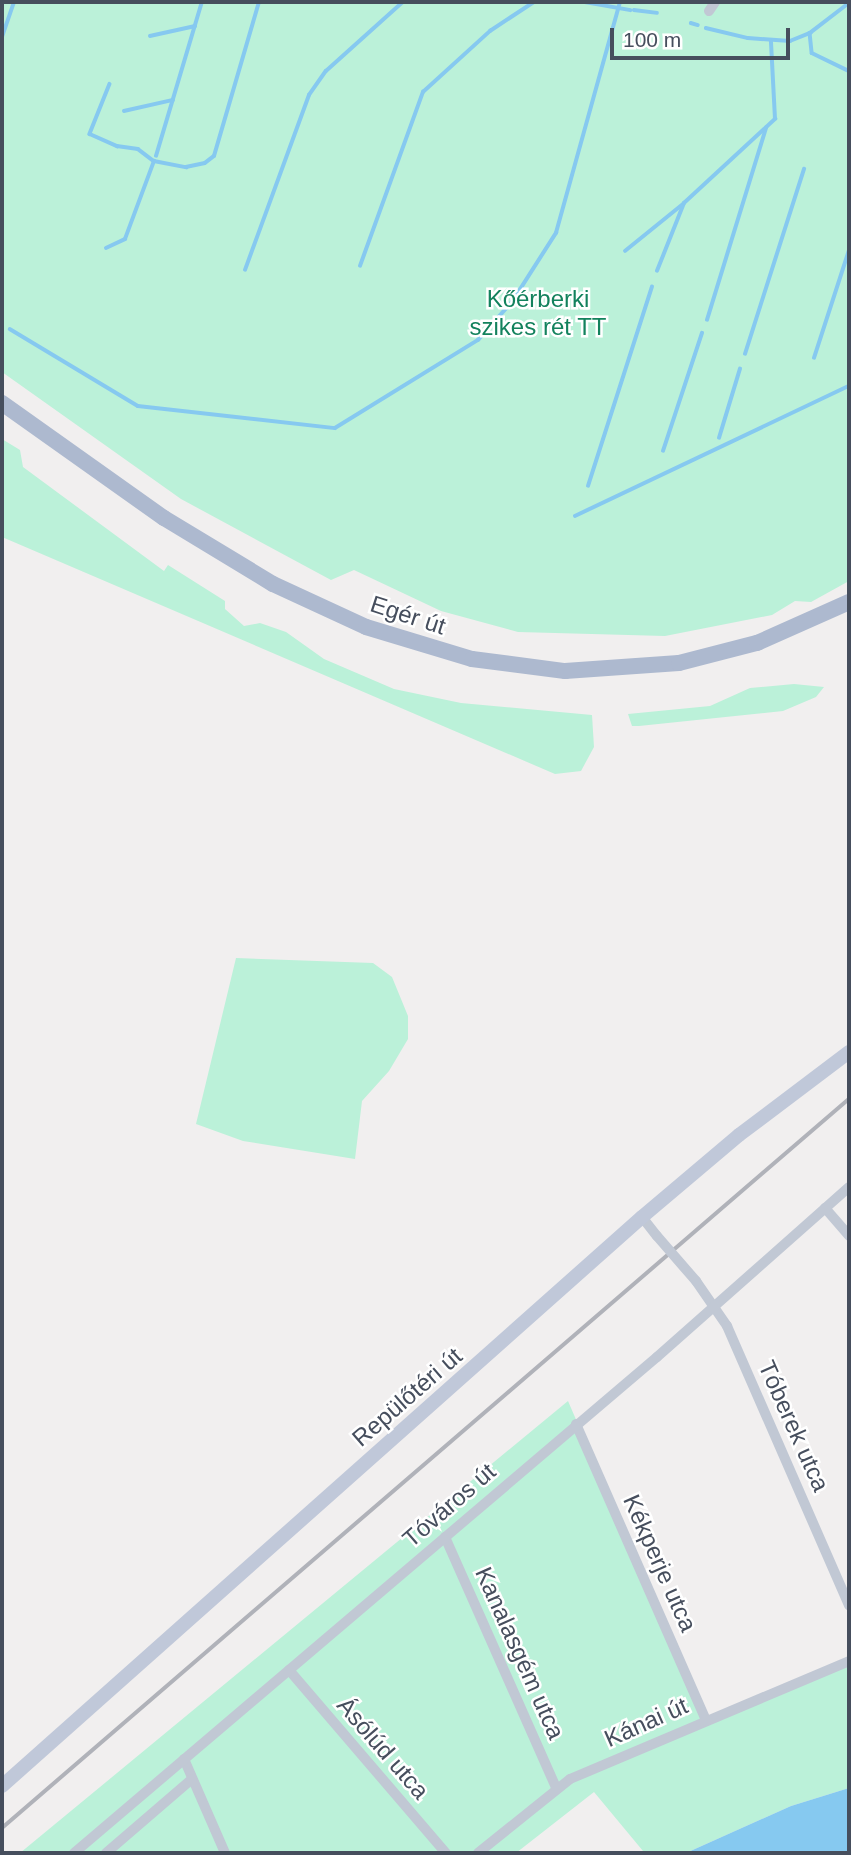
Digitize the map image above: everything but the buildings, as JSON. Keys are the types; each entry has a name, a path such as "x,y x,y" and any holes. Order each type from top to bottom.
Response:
{"main road":[{"name":"Egér út","path":"2,403 164,518 273,584 366,627 472,659 565,671 679,663 757,643 849,602"}],"street":[{"name":"Repülőtéri út","path":"2,1786 642,1217 739,1135 849,1052"},
{"name":"Tóváros út","path":"74,1853 849,1187"},
{"path":"825,1208 849,1236"},
{"name":"Tóberek utca","path":"642,1217 715,1304 849,1605"},
{"name":"Kékperje utca","path":"576,1424 705,1718"},
{"name":"Kanalasgém utca","path":"445,1536 556,1787"},
{"name":"Kánai út","path":"478,1853 556,1787 705,1718 849,1661"},
{"name":"Ásólúd utca","path":"289,1670 446,1853"},
{"path":"184,1759 225,1853"},
{"path":"106,1853 192,1779"}],"green space":[{"name":"Kőérberki szikes rét TT","path":"2,2 849,2 849,581 811,602 795,601 772,615 665,636 518,632 441,611 354,570 331,580 181,499 2,372"},
{"path":"2,439 20,450 23,467 164,571 168,565 225,601 225,609 244,626 260,623 286,632 324,659 394,689 461,703 592,715 594,747 581,771 555,774 2,537"},
{"path":"794,684 824,687 816,697 783,711 639,726 632,726 628,714 710,706 750,688"},
{"path":"236,958 373,963 392,977 408,1016 408,1039 389,1071 362,1101 355,1159 243,1141 196,1124"},
{"path":"568,1401 705,1718 849,1661 849,1788 791,1806 686,1853 640,1853 643,1851 594,1792 516,1853 20,1853"}],"water":[{"path":"849,1788 849,1853 686,1853 791,1806"}],"waterway":[{"path":"2,37 14,2"},
{"path":"156,156 202,2"},
{"path":"110,84 90,134 117,146 138,149 154,161 186,167 205,163 214,156 259,2"},
{"path":"245,270 309,95 326,71 403,2"},
{"path":"360,266 423,92 490,31 534,2"},
{"path":"585,2 630,10"},
{"path":"10,329 138,406 335,428 478,340 512,302 556,233 620,2"},
{"path":"706,28 748,38 790,41 810,33 849,3"},
{"path":"634,10 657,13"},
{"path":"691,23 698,25"},
{"path":"150,36 195,26"},
{"path":"810,33 812,53 849,71"},
{"path":"657,271 684,203 775,119 771,42"},
{"path":"124,111 173,100"},
{"path":"707,320 766,128"},
{"path":"106,248 125,239 154,161"},
{"path":"745,354 804,169"},
{"path":"625,251 683,204"},
{"path":"814,358 849,250"},
{"path":"588,486 652,287"},
{"path":"663,451 702,333"},
{"path":"719,438 740,369"},
{"path":"575,516 849,386"}],"railway":[{"path":"2,1828 849,1099"}]}
